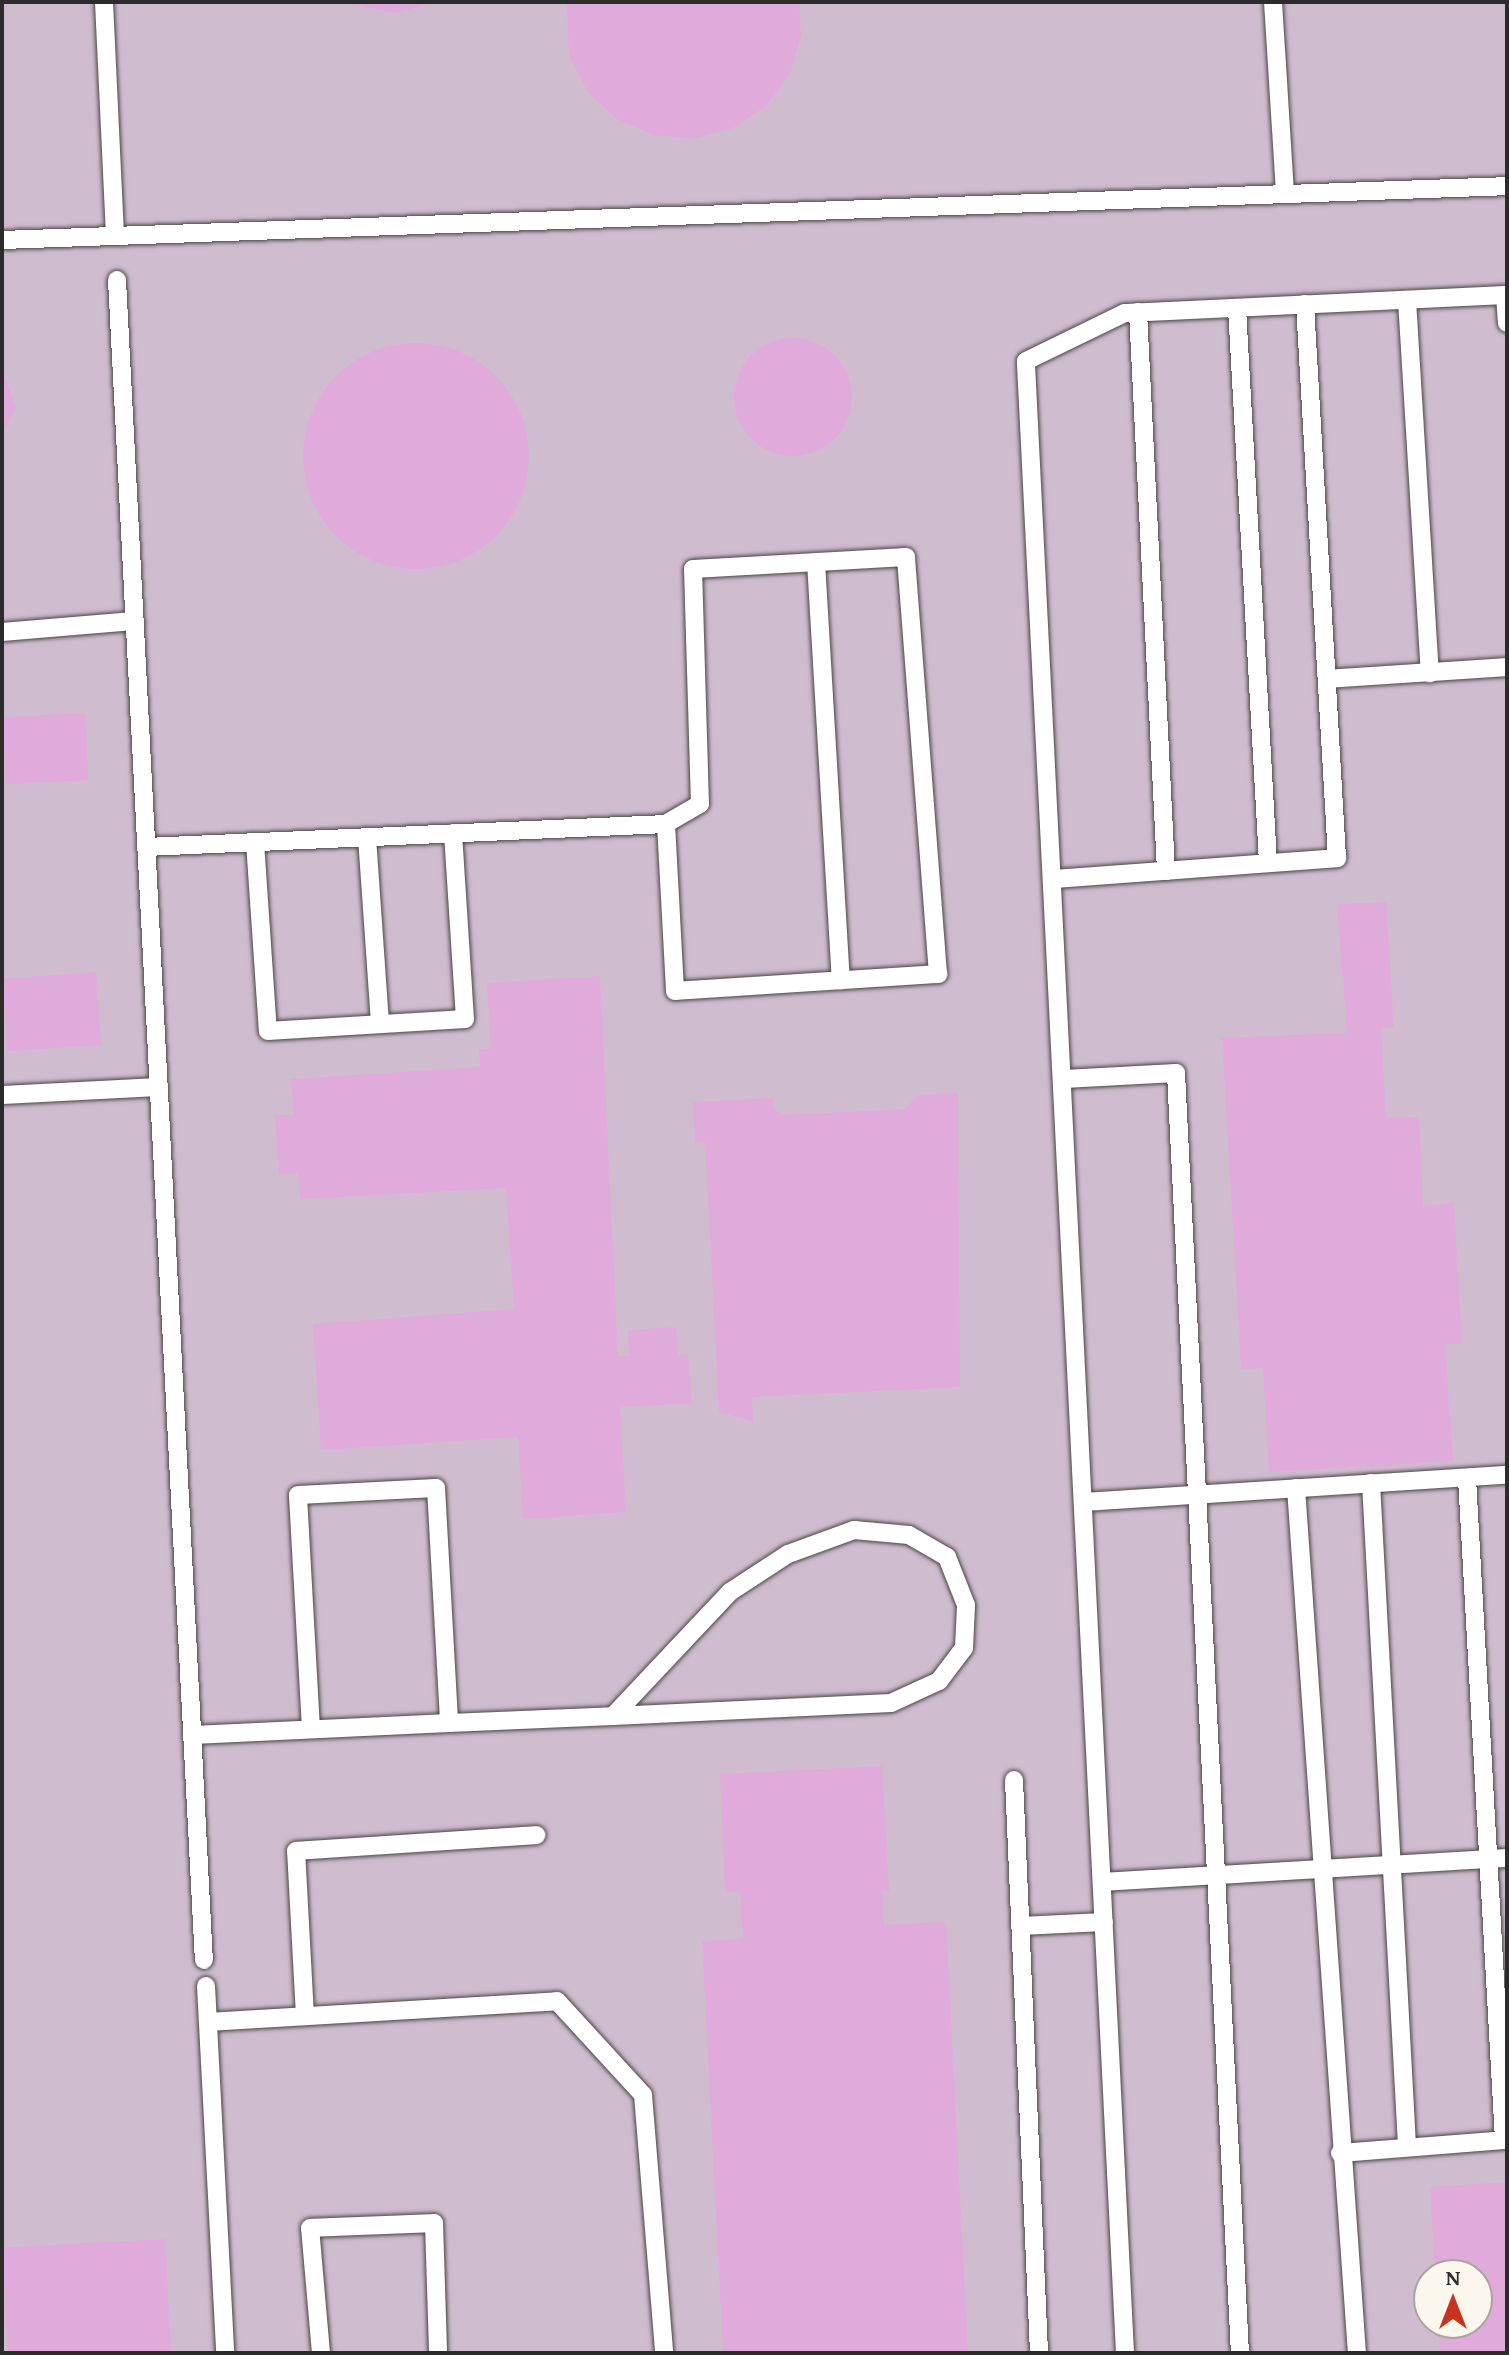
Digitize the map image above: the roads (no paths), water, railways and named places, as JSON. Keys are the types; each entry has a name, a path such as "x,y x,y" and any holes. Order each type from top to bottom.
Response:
{"lane":[{"path":"104,2 115,234"},
{"path":"1273,2 1285,194"},
{"path":"2,240 1507,186"},
{"path":"117,280 204,1960"},
{"path":"1125,2353 1026,361 1138,312 1506,295 1507,323"},
{"path":"1407,300 1430,673"},
{"path":"1053,879 1337,858 1305,304"},
{"path":"1237,308 1268,863"},
{"path":"1138,312 1166,871"},
{"path":"146,847 666,824 700,804 693,569 906,557 938,974 675,991 666,824"},
{"path":"816,562 841,980"},
{"path":"2,632 134,621"},
{"path":"1327,679 1507,667"},
{"path":"255,842 268,1031 465,1019 453,833"},
{"path":"367,837 380,1024"},
{"path":"1064,1079 1176,1073 1197,1495 1211,1875 1240,2353"},
{"path":"2,1095 159,1087"},
{"path":"1085,1502 1507,1475"},
{"path":"1340,2153 1506,2140 1498,1858 1467,1478"},
{"path":"1371,1483 1395,1864 1407,2146"},
{"path":"311,1729 298,1495 436,1488 449,1723"},
{"path":"1296,1488 1340,2153 1357,2353"},
{"path":"193,1735 311,1729 613,1716 891,1703 939,1681 964,1648 966,1605 947,1557 909,1535 854,1530 788,1554 730,1592 613,1716"},
{"path":"1014,1780 1039,2353"},
{"path":"305,2016 296,1851 536,1835"},
{"path":"1102,1882 1498,1858"},
{"path":"1020,1926 1104,1922"},
{"path":"206,1986 225,2353"},
{"path":"208,2022 557,2001 643,2095 664,2353"},
{"path":"321,2353 310,2228 434,2223 438,2353"}]}
